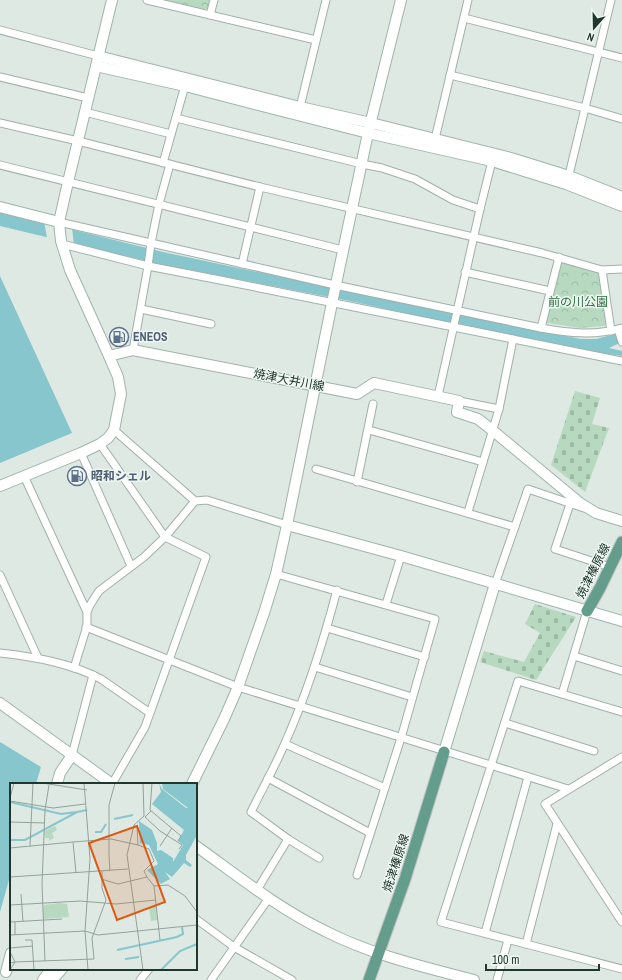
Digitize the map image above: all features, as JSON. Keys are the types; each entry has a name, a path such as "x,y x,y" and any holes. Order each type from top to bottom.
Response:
{"main road":[{"name":"焼津榛原線","path":"587,611 622,542"},
{"name":"焼津榛原線","path":"369,980 405,879 444,752"}],"street":[{"path":"0,486 100,444 108,438 114,430 121,394 118,377 70,270 62,243 60,223 84,112 112,0"},
{"path":"147,0 316,40"},
{"path":"210,15 214,0"},
{"path":"300,107 326,0"},
{"path":"192,783 238,687 276,574 343,250 370,128 401,0"},
{"path":"435,139 468,0"},
{"path":"568,180 611,0"},
{"path":"464,18 622,58"},
{"path":"0,30 97,61 493,157"},
{"path":"450,75 585,108 622,119"},
{"path":"0,77 88,98"},
{"path":"186,82 300,107 370,128 435,139 622,197"},
{"path":"133,350 151,244 167,164 171,134 186,82"},
{"path":"84,112 171,134"},
{"path":"176,118 382,168 415,179 453,200 480,209"},
{"path":"0,123 260,187 559,257 602,270 622,269"},
{"path":"438,396 456,310 493,157"},
{"path":"0,165 343,250"},
{"path":"568,180 622,206"},
{"path":"242,264 252,227 260,187"},
{"path":"0,207 60,223 151,244 541,328 574,334 588,334 617,330"},
{"path":"62,243 148,266 622,360"},
{"path":"541,328 559,257"},
{"path":"602,270 617,330 622,342"},
{"path":"465,272 550,291"},
{"path":"140,309 211,324"},
{"path":"468,512 499,409 513,339"},
{"name":"焼津大井川線","path":"109,356 133,350 357,394 374,384 459,401"},
{"path":"499,409 459,401 457,412 478,419 580,503 596,513"},
{"path":"358,482 373,404"},
{"path":"114,430 195,501"},
{"path":"369,430 483,462"},
{"path":"100,444 165,537 206,557 145,728 113,783"},
{"path":"81,453 131,566"},
{"path":"316,469 468,512 515,527"},
{"path":"24,476 87,612"},
{"path":"444,752 495,584 528,489 622,521"},
{"path":"74,668 86,627 87,612 99,591 144,557 165,537 195,501 207,500 287,525 401,556 622,621"},
{"path":"570,504 555,549 610,567"},
{"path":"386,604 401,556"},
{"path":"276,574 337,590 435,619 401,738 357,875"},
{"path":"0,575 38,658"},
{"path":"319,858 288,839 251,812 285,744 300,707 327,628 337,590"},
{"path":"562,694 587,611"},
{"path":"86,627 238,687 444,752 568,789"},
{"path":"327,628 425,657"},
{"path":"0,653 38,658 93,675 150,713"},
{"path":"574,656 622,671"},
{"path":"314,667 412,697"},
{"path":"57,783 60,773 72,755 93,675"},
{"path":"622,712 518,681 441,922 622,968"},
{"path":"0,703 111,783"},
{"path":"505,723 594,751"},
{"path":"285,744 385,788"},
{"path":"622,757 545,804 622,922"},
{"path":"485,933 528,777"},
{"path":"268,778 370,833"},
{"path":"526,944 557,824"},
{"path":"257,890 288,839"},
{"path":"197,847 269,898 324,931 379,953 474,980"},
{"path":"211,980 269,898"},
{"path":"197,921 234,947 292,980"},
{"path":"497,980 508,940"},
{"path":"5,978 10,957"},
{"path":"43,980 51,970"},
{"path":"52,980 61,970"},
{"path":"140,980 148,970"}],"green space":[{"path":"161,0 210,0 208,8 203,10"},
{"name":"前の川公園","path":"564,263 600,272 606,324 604,326 580,328 547,323 546,320 560,264"},
{"path":"575,391 600,398 592,424 609,428 585,492 551,465"},
{"path":"535,604 576,617 536,680 480,662 484,651 524,662 540,633 525,624"}],"water":[{"path":"0,213 163,252 581,339 596,339 622,332 622,342 609,348 622,351 622,356 609,354 608,356 350,301 159,264 0,226"},
{"path":"0,276 72,433 0,463"},
{"path":"0,742 41,767 36,783 10,783 10,877 0,912"}],"pier":[{"path":"44,221 72,228 74,245 47,238"}],"place":[{"name":"ENEOS","path":"119,337"},
{"name":"昭和シェル","path":"77,476"}]}
